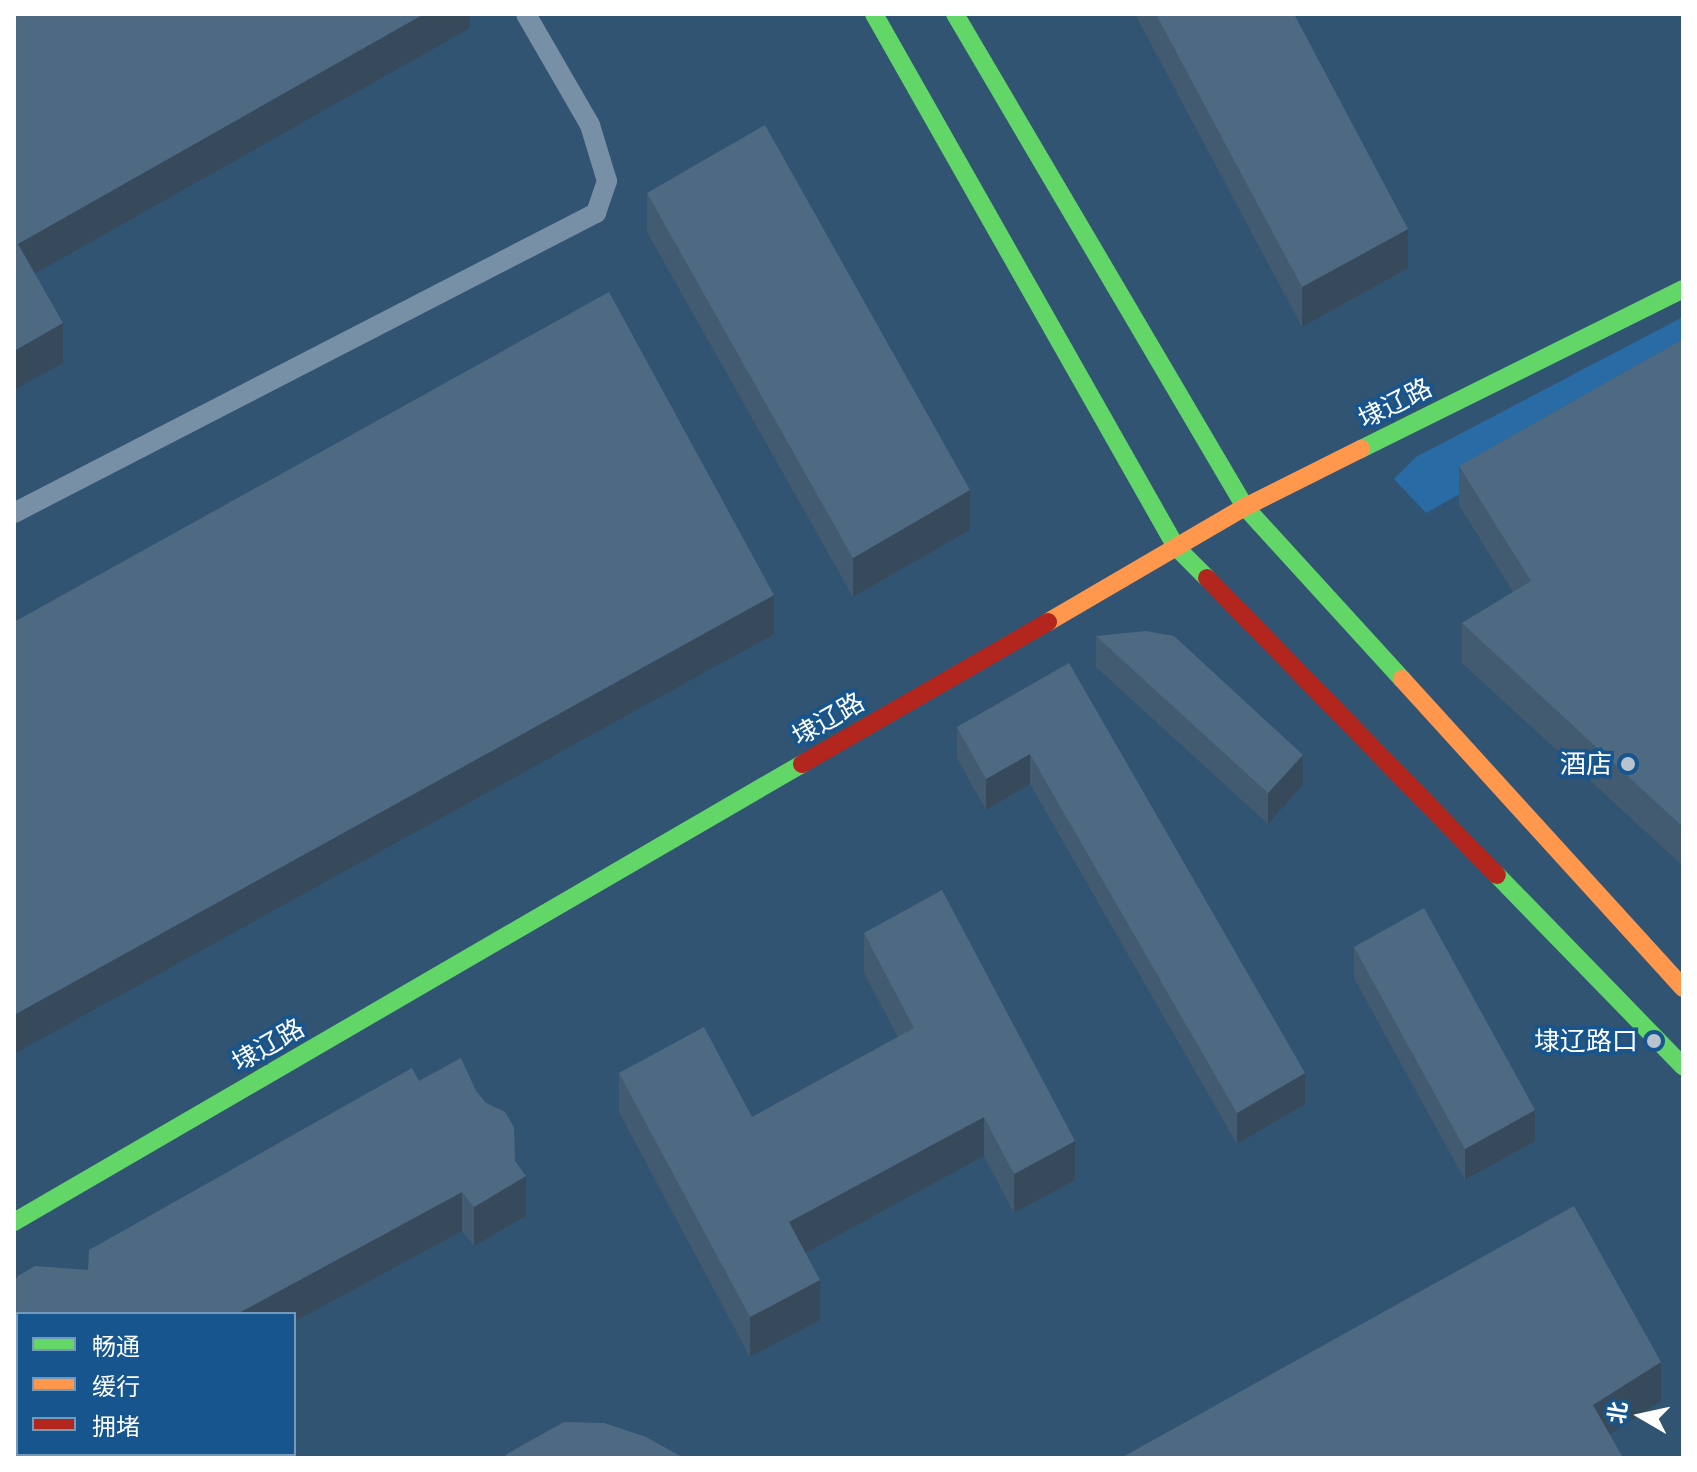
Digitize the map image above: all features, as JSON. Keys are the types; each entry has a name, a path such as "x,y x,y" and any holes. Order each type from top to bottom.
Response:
{"main road":[{"path":"874,14 1176,547 1683,1066"},
{"path":"955,14 1245,507 1683,988"},
{"name":"埭辽路","path":"14,1222 1245,507 1683,289"}],"lane":[{"path":"14,513 596,213 607,181 590,125 526,14"}],"shaded area":[{"path":"1683,317 1683,369 1426,513 1394,479 1416,457"}],"building":[{"path":"14,14 424,14 18,244 63,323 14,351"},
{"path":"1156,14 1294,14 1408,229 1302,287"},
{"path":"765,125 970,490 853,558 647,193"},
{"path":"609,292 774,595 14,1015 14,622"},
{"path":"1683,339 1683,827 1462,623 1531,581 1459,466"},
{"path":"1146,631 1174,636 1303,755 1268,793 1096,636"},
{"path":"1069,663 1305,1073 1237,1113 1030,754 986,779 957,727"},
{"path":"942,890 1075,1141 1014,1174 984,1117 789,1222 820,1280 750,1317 619,1073 704,1027 752,1117 914,1028 864,933"},
{"path":"1424,908 1535,1110 1465,1149 1354,947"},
{"path":"461,1058 476,1091 486,1103 505,1112 514,1127 515,1161 526,1176 474,1207 462,1192 241,1312 16,1312 16,1344 14,1343 14,1282 18,1276 35,1266 88,1270 89,1250 412,1068 419,1081"},
{"path":"1574,1206 1661,1362 1593,1405 1623,1458 1121,1458"},
{"path":"564,1422 604,1423 646,1437 684,1458 507,1458 505,1455"},
{"path":"44,1456 187,1458 45,1458"}],"traffic: fast":[{"path":"874,14 1176,547 1207,578"},
{"path":"955,14 1245,507 1402,679"},
{"path":"1361,449 1683,289"},
{"path":"14,1222 802,764"},
{"path":"1497,875 1683,1066"}],"traffic: slow":[{"path":"1048,622 1245,507 1361,449"},
{"path":"1402,679 1683,988"}],"traffic: jam":[{"path":"1207,578 1497,875"},
{"path":"802,764 1048,622"}],"place":[{"name":"酒店","path":"1628,764"},
{"name":"埭辽路口","path":"1654,1041"}]}
